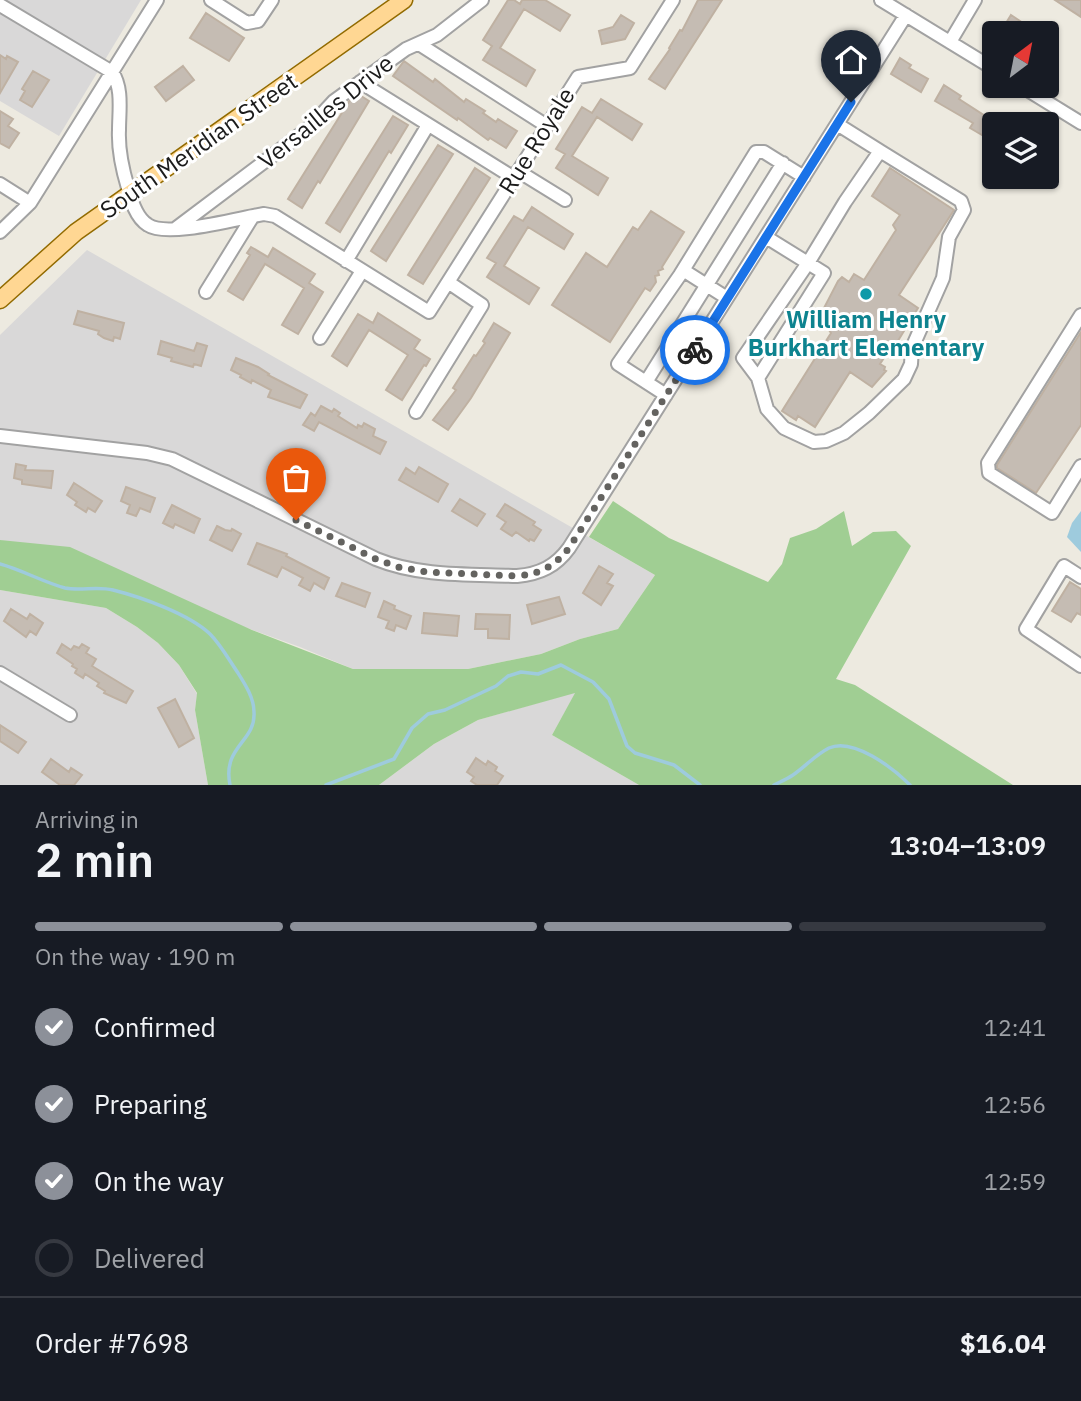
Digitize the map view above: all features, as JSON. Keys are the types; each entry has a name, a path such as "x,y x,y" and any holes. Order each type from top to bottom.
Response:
{"main road":[{"name":"South Meridian Street","path":"0,300 76,232 404,0"}],"street":[{"path":"0,232 30,203 157,0"},
{"path":"211,0 247,23 258,21 272,0"},
{"name":"Versailles Drive","path":"173,230 309,128 334,101 405,48 443,31 482,0"},
{"name":"Rue Royale","path":"362,271 429,312 578,77 630,68 673,0"},
{"path":"950,42 975,0"},
{"path":"889,2 982,62"},
{"path":"0,5 112,72 118,84 120,159 137,212 148,226 173,230 264,214 275,216 362,271 320,338"},
{"path":"0,436 147,453 172,459 376,559 417,571 517,576 536,573 560,559 592,512 906,15"},
{"path":"419,44 547,126"},
{"path":"360,82 428,125 565,200"},
{"path":"1040,98 1081,123"},
{"path":"837,124 961,201 964,211 949,237 943,278 912,348 911,364 904,379 844,433 826,441 814,442 793,434 775,421 767,409 758,378 743,358 880,151"},
{"path":"346,261 428,125"},
{"path":"666,395 618,364 683,270 756,152 764,152 804,177"},
{"path":"646,382 783,163"},
{"path":"0,184 30,203"},
{"path":"206,292 253,216"},
{"path":"758,378 824,273 766,237"},
{"path":"683,270 727,298"},
{"path":"416,412 482,305 448,282"},
{"path":"1081,315 988,463 989,473 1052,513 1081,466"},
{"path":"1081,577 1064,566 1026,629 1081,666"},
{"path":"0,673 69,715"}],"shaded area":[{"path":"0,0 141,0 59,136 0,101"},
{"path":"87,250 655,575 618,629 580,639 541,654 468,669 353,669 300,647 0,540 0,335"},
{"path":"0,590 106,608 158,643 179,665 197,694 195,710 208,785 0,785"},
{"path":"576,692 552,735 639,785 379,785 434,744 478,720"}],"green space":[{"path":"613,501 669,538 768,582 782,564 790,538 816,529 844,511 852,546 873,532 896,531 911,546 836,679 855,685 1013,785 639,785 552,735 575,693 478,720 434,744 379,785 208,785 195,710 197,693 179,665 158,643 106,608 0,590 0,540 70,547 252,630 353,669 468,669 541,654 580,639 618,629 655,575 589,537"}],"water":[{"path":"1081,511 1081,552 1067,537 1072,523"}],"building":[{"path":"508,0 520,4 522,0 545,0 570,15 560,31 524,9 500,48 535,70 526,86 483,60 492,46 483,40"},
{"path":"698,0 722,0 665,89 649,79 680,30 682,31"},
{"path":"1055,0 1081,0 1081,17"},
{"path":"206,13 244,38 229,61 190,38"},
{"path":"621,15 634,23 625,39 602,44 599,31 613,27"},
{"path":"1011,15 1020,21 1007,21"},
{"path":"0,55 18,62 0,93"},
{"path":"900,58 911,65 909,68 928,79 921,92 891,74"},
{"path":"404,61 433,82 435,79 464,102 466,99 485,111 483,113 496,122 498,119 517,131 506,148 490,138 488,140 393,76"},
{"path":"183,66 194,80 166,101 155,87"},
{"path":"33,71 49,80 32,107 20,100 25,91 22,89"},
{"path":"944,85 961,96 959,99 982,114 982,135 970,128 973,123 935,101"},
{"path":"358,94 369,101 302,208 288,199 350,100"},
{"path":"601,99 642,124 632,140 597,117 572,156 608,178 598,195 556,168 565,154 556,149 582,107 592,113"},
{"path":"0,111 13,119 8,126 19,133 9,148 0,143"},
{"path":"393,116 408,125 340,232 326,223"},
{"path":"438,145 453,154 386,261 371,251"},
{"path":"475,168 490,178 423,284 408,275"},
{"name":"William Henry Burkhart Elementary","path":"890,168 954,210 899,295 918,308 893,349 891,347 880,364 886,371 872,387 850,372 815,427 798,416 796,420 782,411 831,333 825,324 824,308 838,281 842,277 849,282 854,274 864,280 896,230 893,225 900,215 872,196"},
{"path":"532,207 573,234 564,249 528,227 504,266 539,288 529,304 487,277 496,263 487,258 514,216 523,221"},
{"path":"651,211 684,232 663,269 655,276 656,282 650,291 645,288 610,342 552,305 586,253 607,267 633,227 638,230"},
{"path":"251,247 268,257 273,248 315,274 309,283 323,292 298,334 282,325 304,288 265,264 243,300 228,291 250,255 247,253"},
{"path":"78,311 124,323 120,339 114,337 113,341 98,334 99,331 74,324"},
{"path":"378,313 420,340 414,349 430,359 402,400 386,390 408,355 369,330 347,366 332,356 358,314 373,323"},
{"path":"494,323 510,333 471,398 448,430 433,420 456,390 453,388 485,343 483,341"},
{"path":"1081,332 1081,425 1036,493 997,468 997,465"},
{"path":"161,341 194,351 197,343 207,346 201,366 194,364 193,367 171,361 172,358 158,354"},
{"path":"236,358 258,367 307,395 300,408 268,397 271,390 252,380 251,383 231,370"},
{"path":"321,406 332,412 334,409 340,413 338,416 357,428 364,423 375,429 373,436 386,442 380,454 319,422 314,431 303,425 311,413 315,416"},
{"path":"16,464 26,466 25,470 53,471 51,488 22,484 22,480 14,478"},
{"path":"419,467 448,484 438,502 399,480 406,468 415,474"},
{"path":"74,483 102,501 95,512 88,508 86,512 75,505 77,502 67,495"},
{"path":"126,487 155,498 150,512 140,508 136,516 127,513 130,505 121,501"},
{"path":"460,499 485,514 477,526 452,511"},
{"path":"505,504 535,522 533,525 541,530 534,541 529,541 516,532 512,536 501,529 506,522 497,516"},
{"path":"172,505 200,519 194,533 175,524 173,528 163,523"},
{"path":"217,526 241,534 232,551 210,540"},
{"path":"257,543 287,554 286,556 329,578 324,589 314,583 310,591 299,585 303,578 282,567 277,577 248,564"},
{"path":"599,566 613,574 607,583 613,586 601,605 583,593"},
{"path":"1070,582 1081,589 1081,615 1077,613 1071,622 1052,611"},
{"path":"342,583 370,593 365,607 336,596"},
{"path":"559,597 565,614 532,624 527,605"},
{"path":"384,601 395,606 394,609 411,616 406,629 396,625 394,631 386,628 389,621 378,617"},
{"path":"11,609 27,619 30,614 43,623 36,635 30,631 26,637 4,621"},
{"path":"424,613 459,616 457,636 422,633"},
{"path":"476,614 510,615 509,639 488,638 488,629 475,629"},
{"path":"62,644 71,650 82,644 89,648 86,653 96,659 92,666 133,691 126,703 104,693 105,691 97,686 99,683 85,674 83,678 75,673 77,669 73,664 57,653"},
{"path":"175,699 194,738 179,747 158,708"},
{"path":"0,725 26,742 18,753 0,741"},
{"path":"476,758 486,765 488,761 497,767 495,771 503,776 497,785 477,785 471,781 474,777 467,772"},
{"path":"51,759 69,772 71,768 82,775 74,785 60,785 42,772"}],"waterway":[{"path":"0,564 65,588 107,589 137,597 177,613 210,634 243,682 254,707 250,731 231,761 230,785"},
{"path":"326,785 394,759 412,728 428,714 445,710 496,686 508,676 521,672 538,674 561,665 593,682 609,699 627,746 635,753 674,765 700,785"},
{"path":"774,785 793,775 824,751 839,746 861,750 872,756 894,770 910,785"}],"way so far":[{"path":"296,520 398,567 427,572 517,576 545,570 569,548 695,350"}],"place":[{"name":"William Henry Burkhart Elementary","path":"866,294"}],"route":[{"path":"695,350 851,102"}]}
